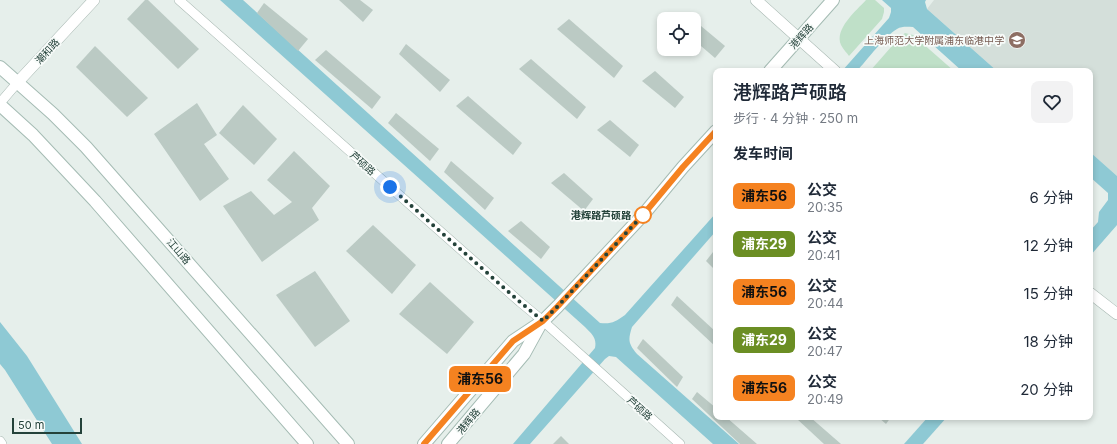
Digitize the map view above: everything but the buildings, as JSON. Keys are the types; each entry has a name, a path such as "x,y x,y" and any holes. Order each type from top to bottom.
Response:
{"main road":[{"name":"港辉路","path":"773,68 833,0"},
{"name":"江山路","path":"0,67 54,114 86,147 348,444"},
{"path":"0,104 33,135 95,200 307,444"},
{"name":"港辉路","path":"424,444 513,341 543,321 558,306 643,215 683,167 713,134"},
{"name":"港辉路","path":"448,444 524,354 543,321"}],"street":[{"name":"潮和路","path":"0,104 18,82 94,0"},
{"name":"芦硕路","path":"179,0 680,444"},
{"path":"756,0 798,39 833,68"},
{"path":"1093,295 1117,314"}],"shaded area":[{"name":"上海师范大学附属浦东临港中学","path":"934,0 1117,0 1117,176 1093,155 1093,68 994,68 927,9"}],"green space":[{"path":"866,0 875,0 884,8 882,19 849,56 841,45 841,33 847,21"},
{"path":"905,33 913,35 951,68 873,68"}],"water":[{"path":"220,0 243,0 600,323 613,322 625,315 713,216 713,234 632,327 630,341 637,354 739,444 713,444 616,357 609,356 530,444 513,444 595,348 593,336 585,327"},
{"path":"882,0 926,0 925,2 927,9 994,68 959,68 913,27 903,27 892,32 860,68 845,68 889,18 891,8"},
{"path":"1093,155 1117,176 1117,225 1093,253 1093,228 1098,222 1099,212 1108,200 1108,193 1093,180"},
{"path":"0,322 27,356 82,444 52,444 0,364"},
{"path":"925,420 944,420 923,444 904,444"}],"bus line":[{"name":"浦东56","path":"424,444 513,341 543,321 558,306 643,215 683,167 713,134"}],"place":[{"name":"上海师范大学附属浦东临港中学","path":"1017,40"},
{"name":"港辉路芦硕路","path":"643,215"}],"route":[{"path":"390,187 543,321 643,215"}]}
